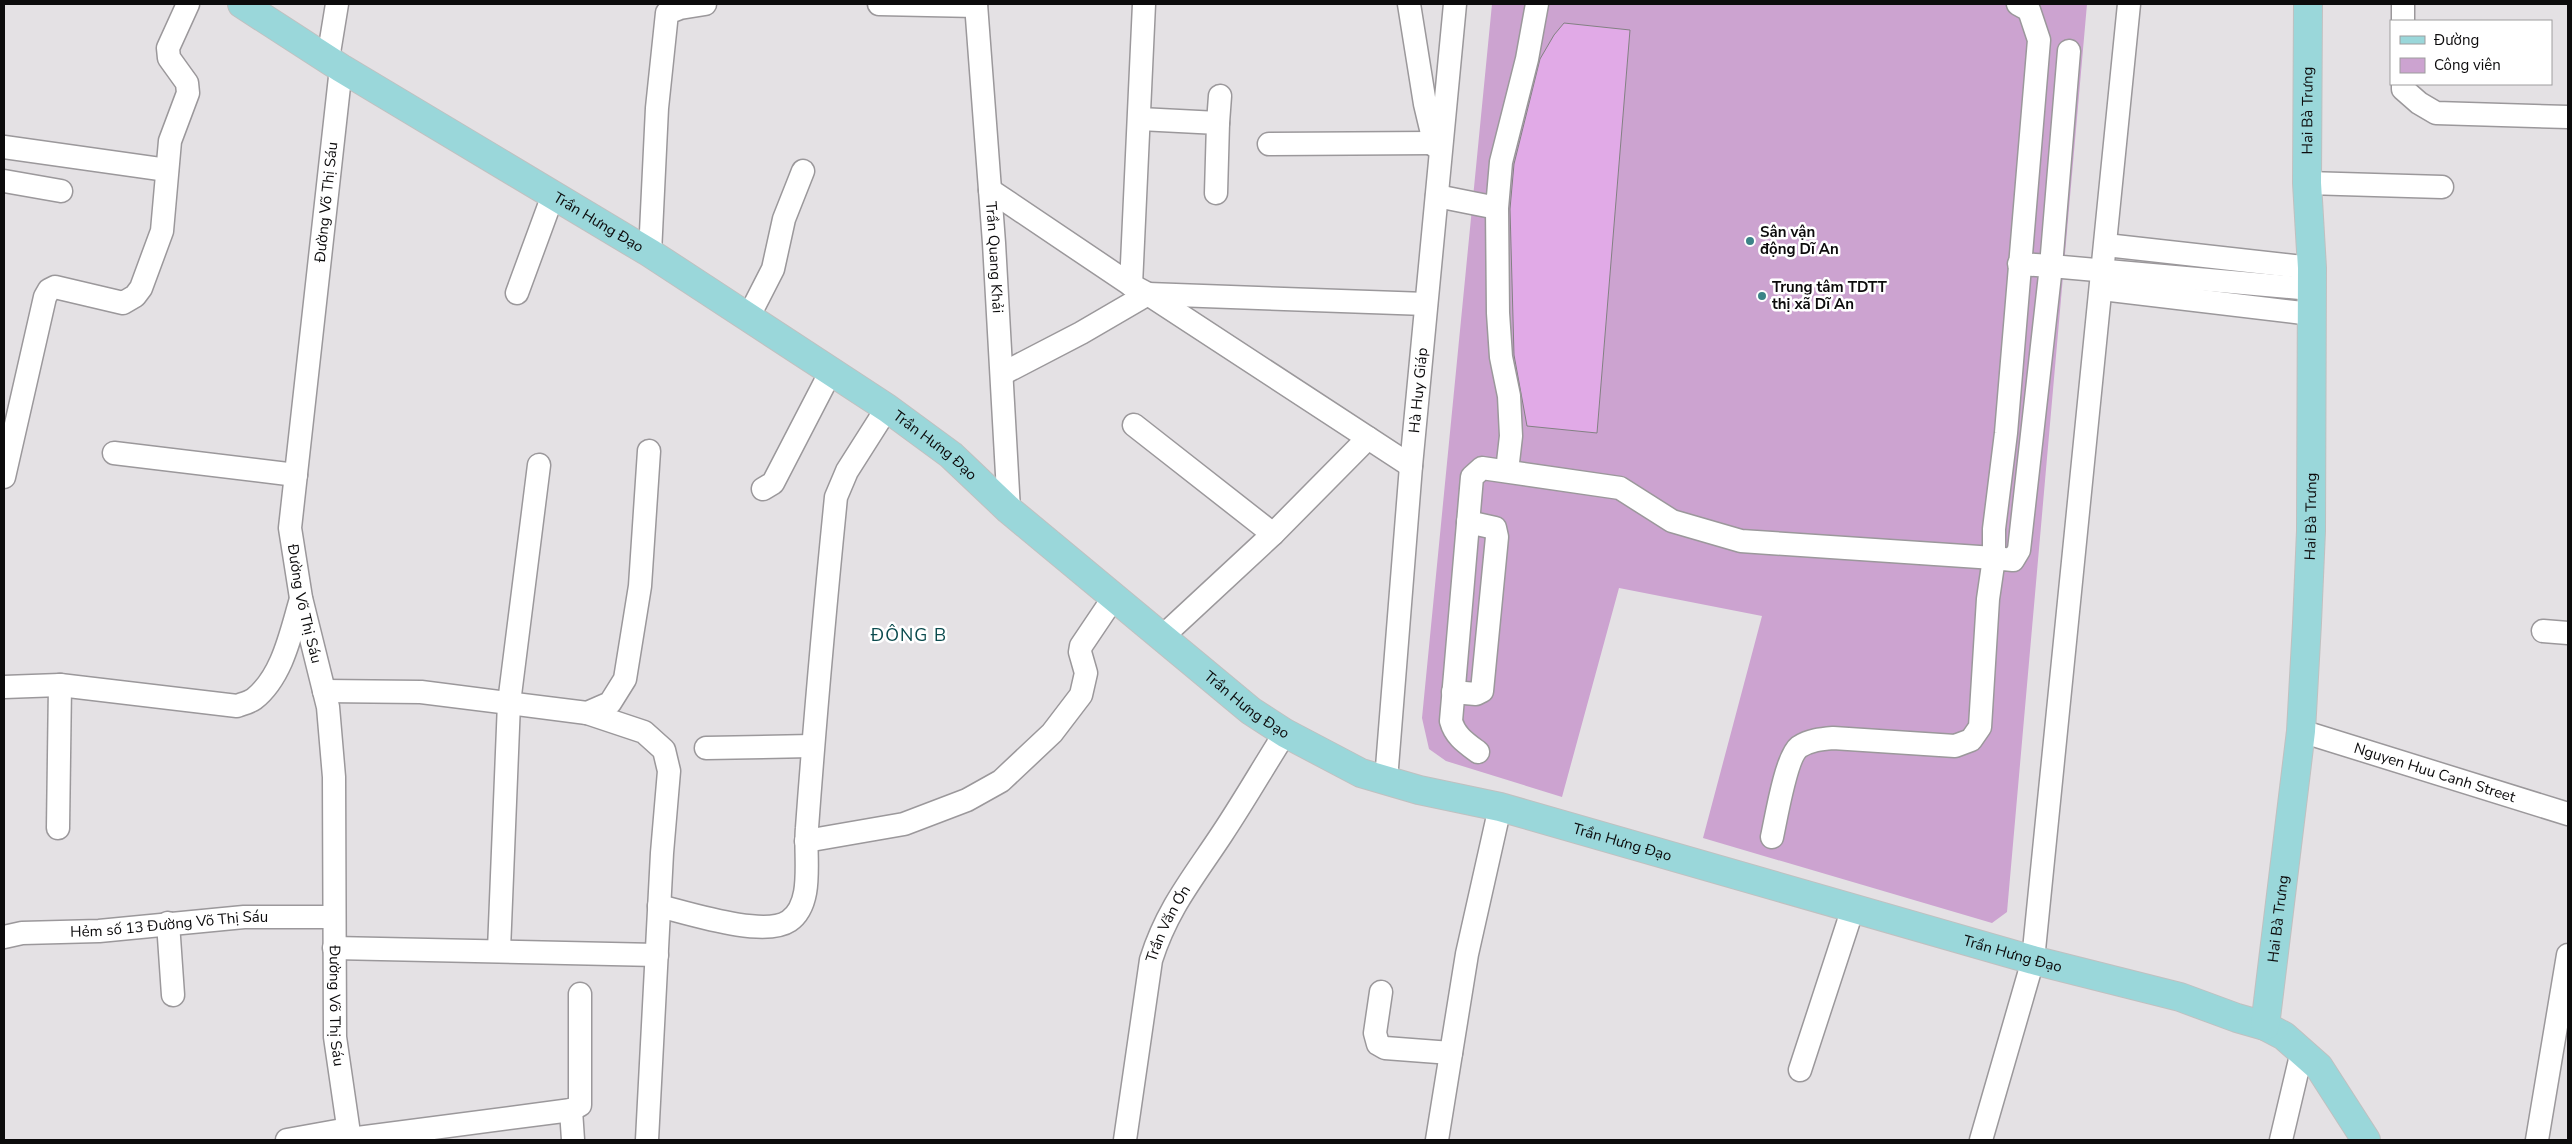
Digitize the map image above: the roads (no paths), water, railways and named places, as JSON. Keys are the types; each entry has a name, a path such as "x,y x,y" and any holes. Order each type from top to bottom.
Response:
{"main road":[{"name":"Trần Hưng Đạo","path":"242,4 334,63 650,253 887,408 951,455 1009,510 1251,711 1284,733 1361,773 1500,807 2034,960 2180,997 2265,1026 2284,1036 2319,1067 2366,1140"},
{"name":"Hai Bà Trưng","path":"2265,1026 2301,731 2310,531 2312,290 2308,182 2308,4"}],"street":[{"path":"4,477 45,296 49,290 55,287 123,303 135,296 141,288 164,225 170,141 188,93 186,83 169,58 168,48 188,4"},
{"name":"Đường Võ Thị Sáu","path":"337,4 334,63 290,528 301,598 328,707 334,777 335,1037 349,1136"},
{"path":"650,253 657,108 667,13 680,8 705,4"},
{"path":"880,4 976,5"},
{"path":"1140,289 1140,119 1144,4"},
{"name":"Hà Huy Giáp","path":"1386,780 1411,466 1437,196 1437,152 1425,104 1408,4"},
{"path":"1269,144 1437,152 1455,4"},
{"path":"1508,470 1509,396 1501,357 1499,331 1496,208 1501,162 1537,4"},
{"path":"1772,837 1790,762 1798,748 1814,740 1833,738 1956,746 1971,740 1980,727 1988,599 1994,558 1994,529 2006,433 2039,40 2029,10 2018,4"},
{"path":"1981,1140 2034,960 2129,4"},
{"path":"2403,4 2403,20"},
{"name":"Trần Quang Khải","path":"976,5 990,190 1009,510"},
{"path":"1478,752 1453,730 1451,721 1472,477 1482,468 1508,470 1620,488 1672,521 1741,541 2013,560 2020,550 2051,266 2069,51"},
{"path":"2403,85 2403,89 2419,103 2436,113 2568,116"},
{"path":"1216,193 1220,96"},
{"path":"1140,119 1218,123"},
{"path":"4,147 167,170"},
{"path":"748,318 773,269 784,219 804,171"},
{"path":"4,181 61,191"},
{"path":"2308,182 2442,186"},
{"path":"990,190 1411,466"},
{"path":"517,293 553,195"},
{"path":"1437,196 1496,208"},
{"path":"2106,245 2312,290"},
{"path":"2019,264 2051,266 2103,279 2312,290"},
{"path":"1002,374 1081,333 1140,289 1426,304"},
{"path":"763,489 773,483 831,371"},
{"path":"659,906 734,924 756,927 787,922 797,914 806,885 806,841 812,746 836,497 847,471 887,408"},
{"path":"1134,426 1273,534"},
{"path":"1162,637 1273,534 1368,438"},
{"path":"587,713 610,703 625,679 640,586 649,451"},
{"path":"114,453 296,476"},
{"path":"499,950 509,704 539,465"},
{"path":"1453,692 1476,694 1482,691 1495,555 1495,528 1468,522"},
{"path":"806,841 904,824 967,800 1001,781 1052,733 1081,695 1086,673 1080,652 1081,646 1114,597"},
{"path":"4,687 60,686 237,706 254,700 273,679 290,635 301,598"},
{"path":"2543,631 2568,633"},
{"path":"58,828 60,686"},
{"path":"324,691 421,692 587,713 644,732 664,750 669,771 659,906 647,1140"},
{"name":"Nguyen Huu Canh Street","path":"2301,731 2568,814"},
{"name":"Trần Văn Ơn","path":"1125,1140 1151,960 1158,936 1178,896 1222,834 1284,733"},
{"path":"706,748 812,746"},
{"path":"1437,1140 1467,954 1500,807"},
{"path":"1800,1070 1853,908"},
{"name":"Hẻm số 13 Đường Võ Thị Sáu","path":"4,937 22,933 99,931 244,917 334,917"},
{"path":"168,923 173,995"},
{"path":"334,948 499,950 657,955"},
{"path":"2537,1140 2568,955"},
{"path":"1381,992 1374,1033 1378,1044 1384,1048 1451,1053"},
{"path":"287,1140 349,1136 571,1110 580,1105 580,994"},
{"path":"2281,1140 2302,1051"},
{"path":"571,1110 573,1140"}],"place":[{"name":"Sân vận động Dĩ An","path":"1750,241"},
{"name":"Trung tâm TDTT thị xã Dĩ An","path":"1762,296"}],"district":[{"name":"ĐÔNG B","path":"909,635"}]}
